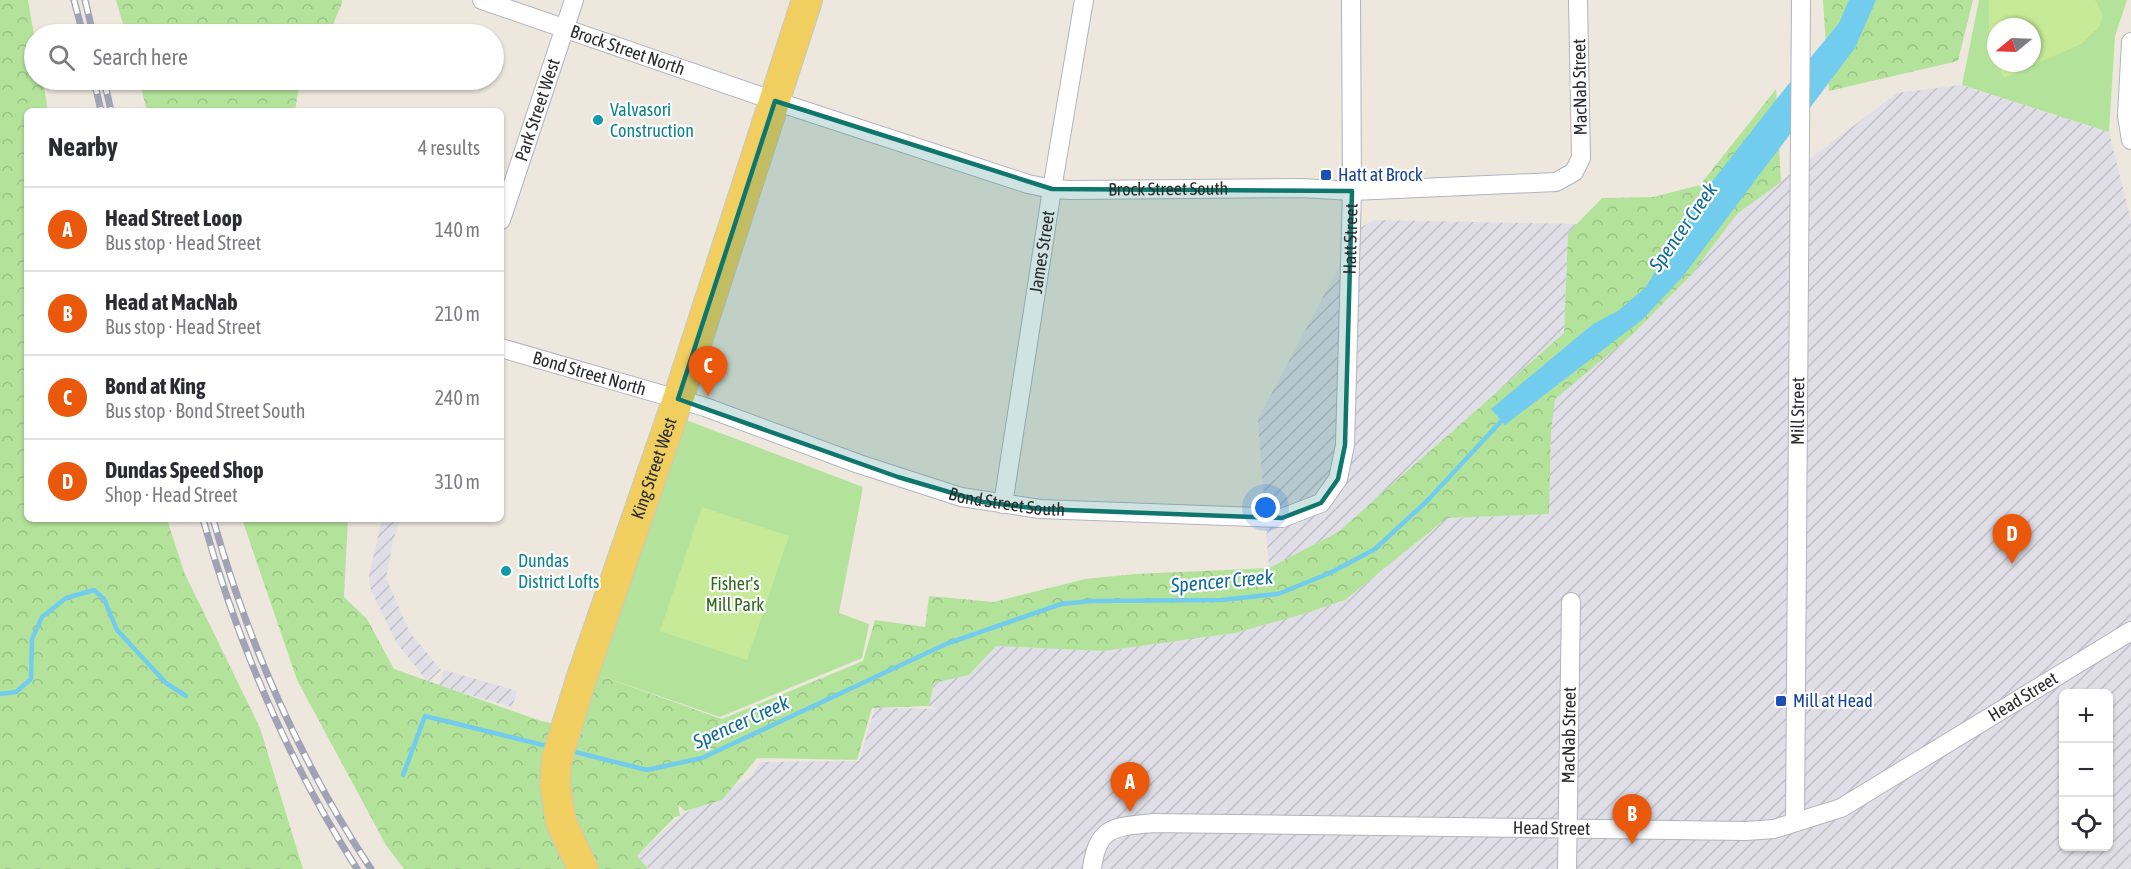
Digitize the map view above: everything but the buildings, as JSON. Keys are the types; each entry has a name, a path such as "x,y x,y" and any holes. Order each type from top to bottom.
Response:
{"main road":[{"name":"King Street West","path":"583,869 561,822 555,783 557,758 678,399 807,0"}],"street":[{"name":"Brock Street North","path":"482,0 775,101"},
{"name":"Park Street West","path":"504,211 574,0"},
{"name":"James Street","path":"1003,504 1084,0"},
{"name":"Hatt Street","path":"1338,479 1345,445 1352,191 1351,0"},
{"name":"MacNab Street","path":"1574,172 1581,158 1578,0"},
{"name":"Mill Street","path":"1795,822 1801,0"},
{"path":"2131,42 2127,116 2131,140"},
{"name":"Brock Street South","path":"775,101 1028,184 1052,189 1301,188 1352,191 1556,182 1574,172"},
{"name":"Bond Street North","path":"504,349 678,399"},
{"name":"Bond Street South","path":"678,399 705,406 898,477 961,497 1040,509 1282,518 1321,502 1338,479"},
{"name":"MacNab Street","path":"1567,869 1571,603"},
{"name":"Head Street","path":"1092,869 1093,858 1100,839 1114,827 1153,823 1746,831 1774,829 1841,808 2131,631"}],"highlighted area":[{"path":"775,101 1052,189 1352,191 1345,445 1338,479 1321,503 1282,518 1040,509 983,502 898,477 678,399"}],"shaded area":[{"path":"1962,85 2109,132 2131,221 2131,869 649,869 637,856 680,816 751,777 760,762 859,761 875,708 938,709 929,706 934,683 969,675 996,646 1104,651 1235,633 1345,600 1447,518 1549,514 1554,399 1632,335 1691,275 1737,214 1897,93"},
{"path":"1374,220 1577,224 1568,234 1564,333 1338,532 1269,568 1258,419 1360,228"},
{"path":"381,522 399,522 386,578 407,629 441,670 428,682 396,642 370,588 369,576"},
{"path":"444,670 517,691 512,707 439,686"}],"green space":[{"path":"0,0 28,0 32,24 24,24 24,90 45,90 48,108 24,108 24,522 168,522 184,572 260,728 303,869 0,869"},
{"path":"116,0 342,0 333,24 123,24"},
{"path":"1823,0 1973,0 1958,61 1829,91"},
{"path":"1979,0 2127,0 2115,36 2109,132 1962,85"},
{"path":"1989,0 2095,0 2103,14 2100,26 2081,44 2041,62 2041,18 1989,18"},
{"path":"2001,72 2018,72 2004,78"},
{"path":"1776,89 1781,182 1737,214 1691,275 1632,335 1555,399 1551,431 1549,514 1447,518 1345,600 1235,633 1104,651 996,646 969,675 934,683 929,706 872,708 857,760 757,758 722,800 685,811 678,805 680,816 675,817 637,856 648,869 404,869 386,845 297,680 243,522 348,522 344,597 367,619 394,669 541,721 580,728 598,675 722,719 863,661 875,620 925,627 929,596 993,602 1085,579 1136,574 1269,568 1338,532 1564,333 1568,233 1602,198 1653,197 1700,185"},
{"path":"142,90 298,90 295,108 146,108"},
{"name":"Fisher's Mill Park","path":"681,418 863,487 839,613 869,624 862,658 720,717 598,675"},
{"path":"702,507 789,536 747,660 660,631"}],"water":[{"path":"1849,0 1876,0 1855,48 1684,275 1643,319 1505,425 1491,409 1593,324 1618,311 1646,287 1693,206 1839,23"}],"waterway":[{"name":"Spencer Creek","path":"571,751 647,770 702,758 946,644 1061,604 1091,601 1221,600 1278,594 1330,573 1375,549 1427,501 1505,417"},
{"name":"Spencer Creek","path":"0,694 16,692 31,679 32,639 42,617 66,598 94,590 104,599 117,630 166,683 186,696"},
{"name":"Spencer Creek","path":"403,775 425,716 551,747"}],"railway":[{"path":"74,0 80,24"},
{"path":"85,0 91,24"},
{"path":"96,90 100,108"},
{"path":"106,90 110,108"},
{"path":"204,522 232,610 267,700 309,786 357,869"},
{"path":"214,522 242,611 278,700 321,786 371,869"}],"place":[{"name":"Valvasori Construction","path":"598,120"},
{"name":"Hatt at Brock","path":"1326,175"},
{"name":"Bond at King","path":"708,396"},
{"name":"Dundas Speed Shop","path":"2012,564"},
{"name":"Dundas District Lofts","path":"506,571"},
{"name":"Mill at Head","path":"1781,701"},
{"name":"Head Street Loop","path":"1130,812"},
{"name":"Head at MacNab","path":"1632,844"}]}
